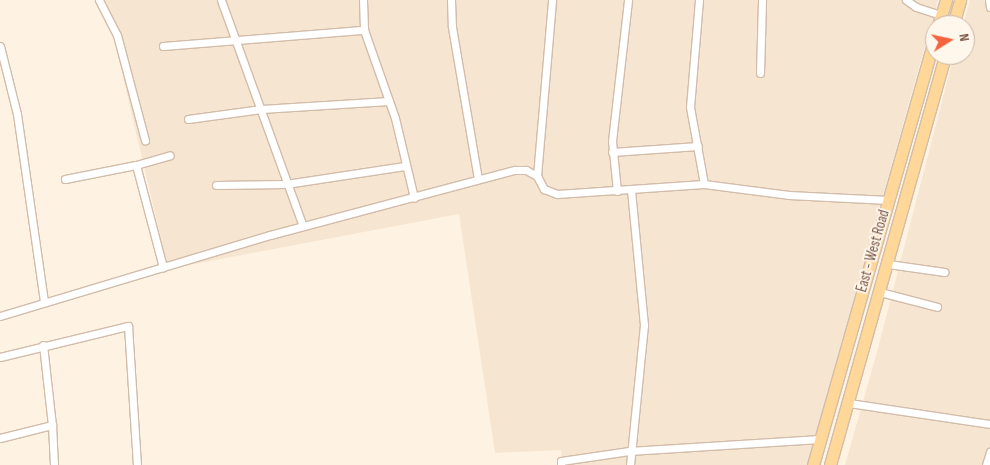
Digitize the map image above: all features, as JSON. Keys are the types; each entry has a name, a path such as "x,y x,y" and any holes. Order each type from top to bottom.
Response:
{"main road":[{"path":"942,15 946,0"},
{"path":"956,15 960,0"},
{"name":"East - West Road","path":"813,465 927,65"},
{"name":"East - West Road","path":"830,465 849,403 942,65"}],"street":[{"path":"99,0 117,35 145,140"},
{"path":"221,0 286,184 303,226"},
{"path":"363,0 364,30 389,101 414,198"},
{"path":"451,0 452,27 478,179"},
{"path":"552,0 537,176 544,190 557,194 704,184 788,195 888,200"},
{"path":"617,191 612,152 628,0"},
{"path":"699,0 690,107 704,184"},
{"path":"760,73 762,0"},
{"path":"906,0 930,15"},
{"path":"989,0 990,8"},
{"path":"163,46 364,30"},
{"path":"0,46 17,114 44,302"},
{"path":"188,119 261,110 389,101"},
{"path":"612,152 698,146"},
{"path":"66,179 136,165 170,155"},
{"path":"136,165 163,267"},
{"path":"216,186 286,184 405,166"},
{"path":"0,316 303,226 414,198 478,179 515,170 526,170 537,176"},
{"path":"630,465 629,451 638,408 644,325 631,190"},
{"path":"888,264 944,272"},
{"path":"880,292 937,307"},
{"path":"0,357 43,345 128,326 138,465"},
{"path":"43,345 52,425 54,465"},
{"path":"849,403 990,424"},
{"path":"0,438 52,425"},
{"path":"561,465 560,460 629,451 820,439"},
{"path":"986,465 990,454"}],"shaded area":[{"path":"105,0 938,0 934,15 925,15 925,46 807,465 562,465 561,450 495,453 459,214 168,269"},
{"path":"970,0 990,0 990,465 845,465 877,352 951,65 975,65 975,15 966,15"}]}
